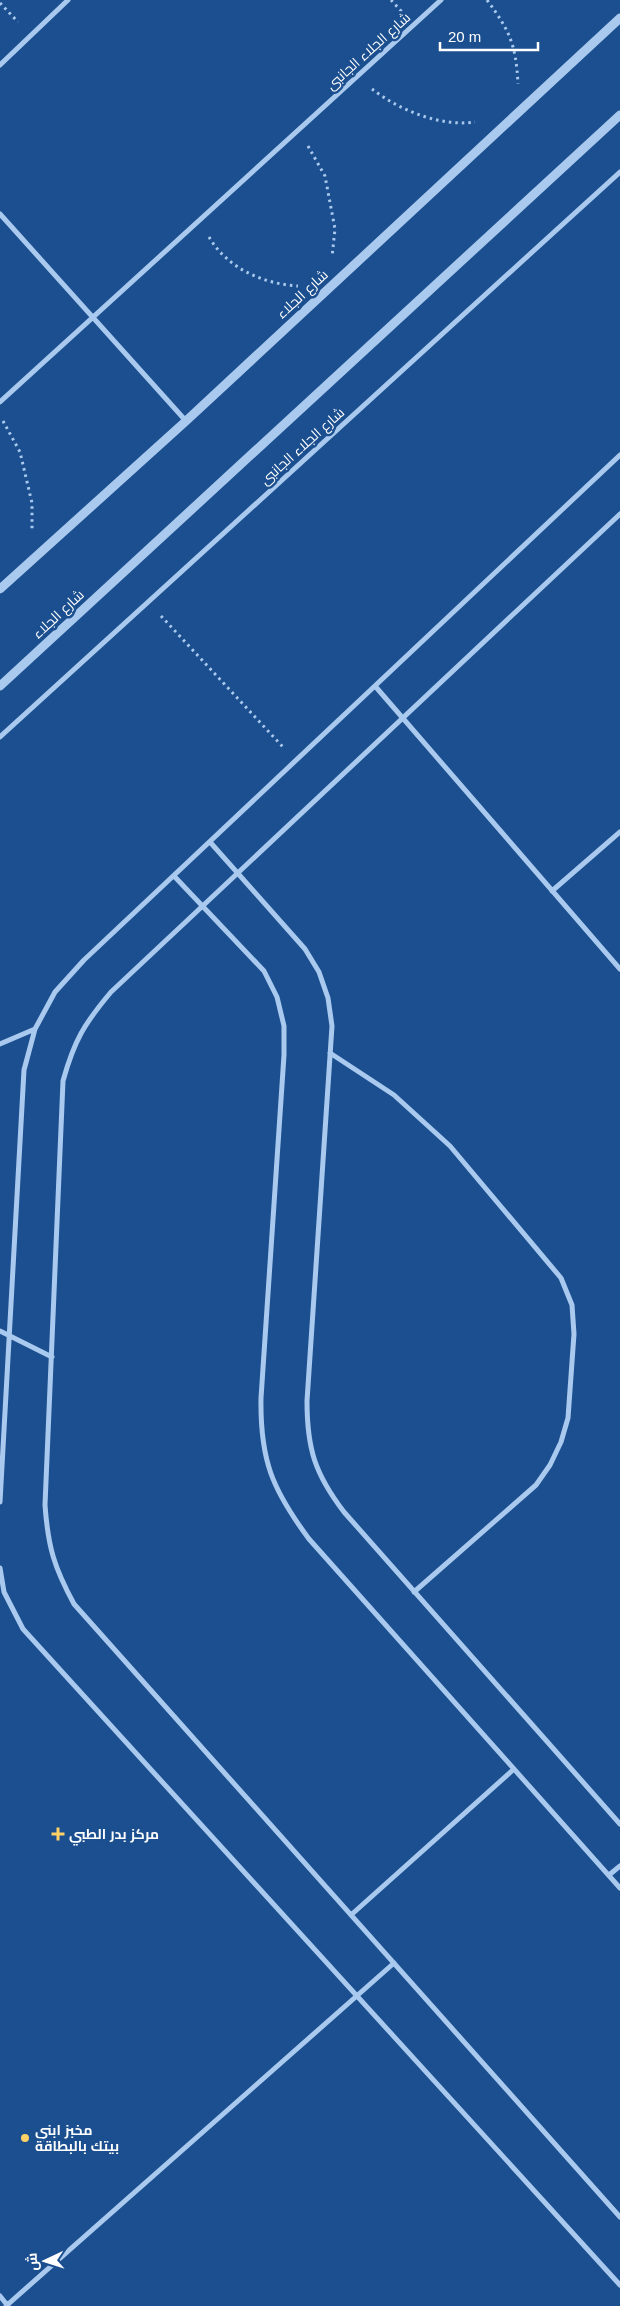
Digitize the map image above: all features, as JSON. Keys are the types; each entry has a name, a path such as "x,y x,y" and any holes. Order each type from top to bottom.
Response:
{"street":[{"path":"0,65 68,0"},
{"name":"شارع الجلاء الجانبى","path":"0,402 92,316 441,0"},
{"name":"شارع الجلاء","path":"0,589 186,422 620,18"},
{"name":"شارع الجلاء","path":"0,686 620,115"},
{"name":"شارع الجلاء الجانبى","path":"0,737 620,172"},
{"path":"0,214 186,422"},
{"path":"0,1502 24,1070 35,1029 56,992 84,960 620,455"},
{"path":"620,514 111,992 87,1020 71,1049 63,1081 60,1116 45,1505 47,1540 57,1573 74,1604 620,2217"},
{"path":"375,686 620,969"},
{"path":"552,890 620,832"},
{"path":"210,842 305,949 319,972 328,998 332,1026 307,1432 313,1461 326,1488 344,1512 620,1824"},
{"path":"174,876 264,971 277,997 284,1026 284,1055 260,1430 269,1470 285,1507 309,1539 620,1888"},
{"path":"0,1044 35,1029"},
{"path":"330,1053 394,1095 450,1146 561,1278 572,1305 574,1334 568,1418 561,1442 550,1465 536,1485 414,1592"},
{"path":"0,1331 52,1358"},
{"path":"0,1568 4,1592 23,1629 620,2285"},
{"path":"351,1914 514,1769"},
{"path":"609,1875 620,1866"},
{"path":"0,2296 7,2306 394,1963"}],"path":[{"path":"487,0 505,24 516,53 518,83 517,115"},
{"path":"0,3 31,36"},
{"path":"357,76 390,103 429,119 480,121"},
{"path":"199,219 214,246 237,267 265,281 295,286 329,287 335,229 325,176 298,129"},
{"path":"0,416 20,452 32,503 32,560"},
{"path":"148,602 295,761"}],"place":[{"name":"مركز بدر الطبي","path":"58,1834"},
{"name":"مخبز ابني بيتك بالبطاقة","path":"25,2138"}]}
